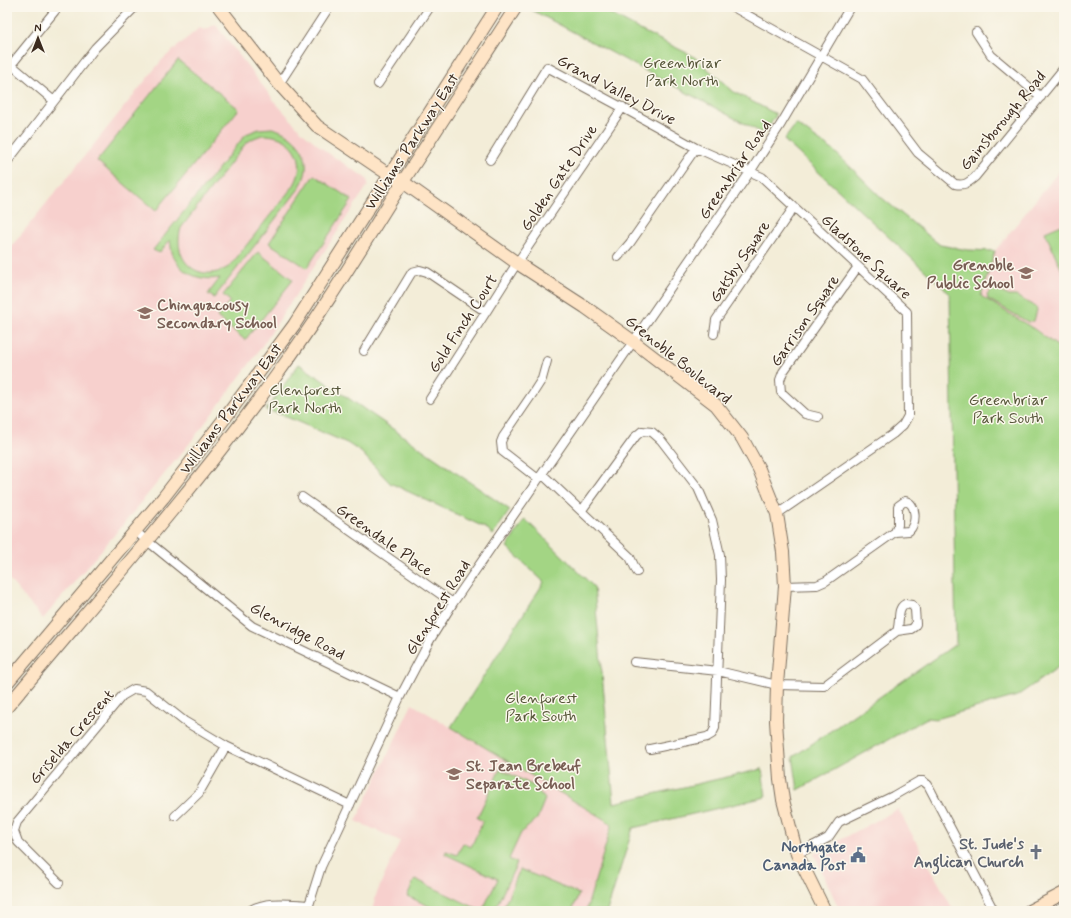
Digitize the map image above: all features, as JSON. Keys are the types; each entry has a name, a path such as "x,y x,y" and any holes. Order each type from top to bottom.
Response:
{"main road":[{"name":"Grenoble Boulevard","path":"219,7 279,84 317,126 382,170 403,182 517,263 585,307 634,342 716,405 742,438 759,469 777,514 783,552 785,586 776,685 776,721 780,779 784,802 797,854 825,911"},
{"name":"Williams Parkway East","path":"7,682 163,498 294,325 497,7"},
{"name":"Williams Parkway East","path":"7,707 147,541 208,466 276,377 345,275 516,7"},
{"path":"1029,911 1061,894"}],"street":[{"path":"54,101 9,63 58,7"},
{"path":"7,162 95,48 135,7"},
{"path":"279,84 329,7"},
{"path":"378,84 430,7"},
{"path":"733,7 822,56"},
{"name":"Greenbriar Road","path":"634,342 781,124 850,7"},
{"path":"976,32 991,55 1040,97"},
{"name":"Gainsborough Road","path":"822,56 862,79 918,153 955,184 961,186 968,183 974,177 1064,68"},
{"name":"Grand Valley Drive","path":"490,160 547,67 696,148 750,172"},
{"name":"Golden Gate Drive","path":"517,263 623,107"},
{"path":"618,257 630,243 696,148"},
{"name":"Gladstone Square","path":"750,172 762,177 907,312 908,416 903,425 777,514"},
{"name":"Gatsby Square","path":"714,334 716,320 794,207"},
{"name":"Gold Finch Court","path":"430,399 517,263"},
{"name":"Garrison Square","path":"818,417 805,414 781,392 780,380 783,372 858,268"},
{"path":"364,350 412,272 420,270 427,272 486,312"},
{"name":"Glenforest Road","path":"309,908 322,867 400,697 430,640 453,603 634,342"},
{"path":"547,361 539,383 503,436 501,442 502,451 540,476 582,510 630,557 637,572"},
{"path":"582,510 636,436 642,431 652,432 661,440 698,488 712,520 720,555 721,580 715,728 712,734 706,737 650,750"},
{"name":"Greendale Place","path":"302,497 453,603"},
{"name":"Glenridge Road","path":"135,531 252,626 400,697"},
{"path":"785,586 817,585 826,581 895,532"},
{"path":"634,662 718,671 776,685 824,686 896,631"},
{"name":"Griselda Crescent","path":"59,883 18,842 14,831 17,822 122,696 134,689 146,691 184,722 226,746 350,805"},
{"path":"175,816 199,793 226,746"},
{"path":"797,854 828,838 840,822 923,781 928,785 994,911"},
{"path":"249,911 253,908 270,904 309,908"}],"shaded area":[{"name":"Chinguacousy Secondary School","path":"215,24 276,103 301,131 328,153 367,179 368,185 254,358 193,439 43,619 7,577 7,252 162,60 199,28 205,30"},
{"name":"Grenoble Public School","path":"1064,165 1064,351 1034,329 981,296 995,251"},
{"name":"St. Jean Brebeuf Separate School","path":"412,704 612,824 586,911 372,911 376,895 400,841 356,821"},
{"path":"898,809 954,911 840,911 814,854"}],"green space":[{"name":"Greenbriar Park North","path":"532,7 604,7 607,12 693,56 734,92 776,114 775,117 764,134 530,9"},
{"path":"178,60 239,109 156,211 97,161"},
{"name":"Greenbriar Park South","path":"796,124 834,151 882,198 940,245 968,250 995,251 981,296 1034,329 1064,351 1064,663 1017,696 936,719 927,718 798,790 793,757 956,644 950,294 784,140"},
{"path":"272,128 280,131 288,135 300,146 306,161 304,178 298,190 214,298 208,294 220,278 213,279 199,277 186,272 173,255 170,240 159,253 153,250 246,134 259,129","holes":["262,135 282,139 295,150 300,166 294,185 230,266 219,271 208,273 190,267 184,260 180,251 179,240 181,228 246,143"]},
{"path":"314,175 352,200 307,268 269,243"},
{"path":"1064,224 1064,275 1045,232"},
{"path":"258,252 293,280 245,340 217,317 230,301 223,295"},
{"path":"993,288 1009,296 1016,296 1036,307 1037,310 1034,321 1028,322 988,299 987,295"},
{"name":"Glenforest Park North","path":"299,364 510,510 493,535 486,528 390,483 361,452 347,443 282,415 266,410"},
{"name":"Glenforest Park South","path":"525,519 594,587 614,803 762,769 766,797 633,828 607,911 586,911 612,824 451,727 544,582 507,547"},
{"path":"500,769 534,786 545,799 537,819 521,833 509,859 517,863 494,911 482,911 498,879 445,854 446,851 457,855 463,843 471,847 483,821 477,818"},
{"path":"520,869 579,894 572,911 502,911"},
{"path":"415,879 482,911 440,911 407,896"}],"place":[{"name":"Grenoble Public School","path":"1026,273"},
{"name":"Chinguacousy Secondary School","path":"145,313"},
{"name":"St. Jean Brebeuf Separate School","path":"454,774"},
{"name":"St. Jude's Anglican Church","path":"1036,852"},
{"name":"Northgate Canada Post","path":"858,855"}]}
